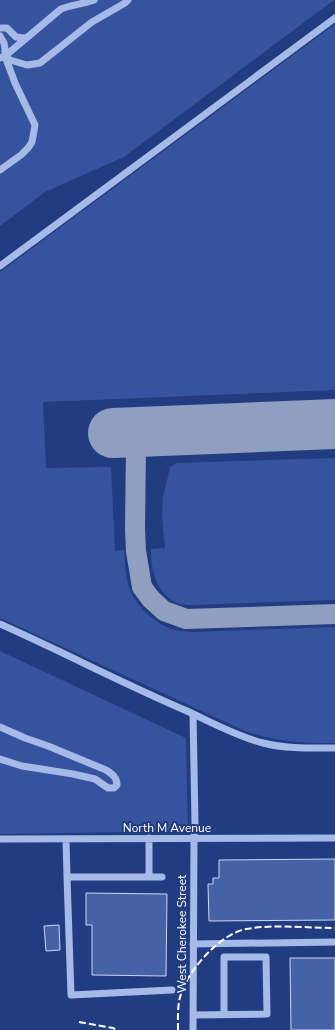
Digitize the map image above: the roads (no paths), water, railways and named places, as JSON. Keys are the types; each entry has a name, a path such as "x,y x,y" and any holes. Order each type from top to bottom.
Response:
{"street":[{"path":"2,57 60,9 94,0"},
{"path":"2,57 27,65 40,63 92,22 128,0"},
{"path":"0,266 335,18"},
{"path":"0,28 7,28 16,37 25,38"},
{"path":"0,36 6,48 2,57"},
{"path":"0,170 28,148 32,142 35,125 2,57"},
{"path":"0,624 235,733 263,743 285,746 335,748"},
{"name":"West Cherokee Street","path":"193,714 195,815 193,1030"},
{"path":"0,727 106,770 114,775 117,780 117,785 114,788 108,788 95,779 22,766 0,759"},
{"path":"149,838 149,877"},
{"name":"North M Avenue","path":"0,839 335,838"},
{"path":"66,839 71,995 172,990"},
{"path":"68,877 162,877"},
{"path":"193,944 335,942"},
{"path":"193,1015 266,1014 266,957 224,957 224,1014"}],"railway":[{"path":"178,1030 179,1000 186,982 192,972 208,953 227,937 246,929 279,926 335,928"},
{"path":"79,1022 117,1030"}]}
